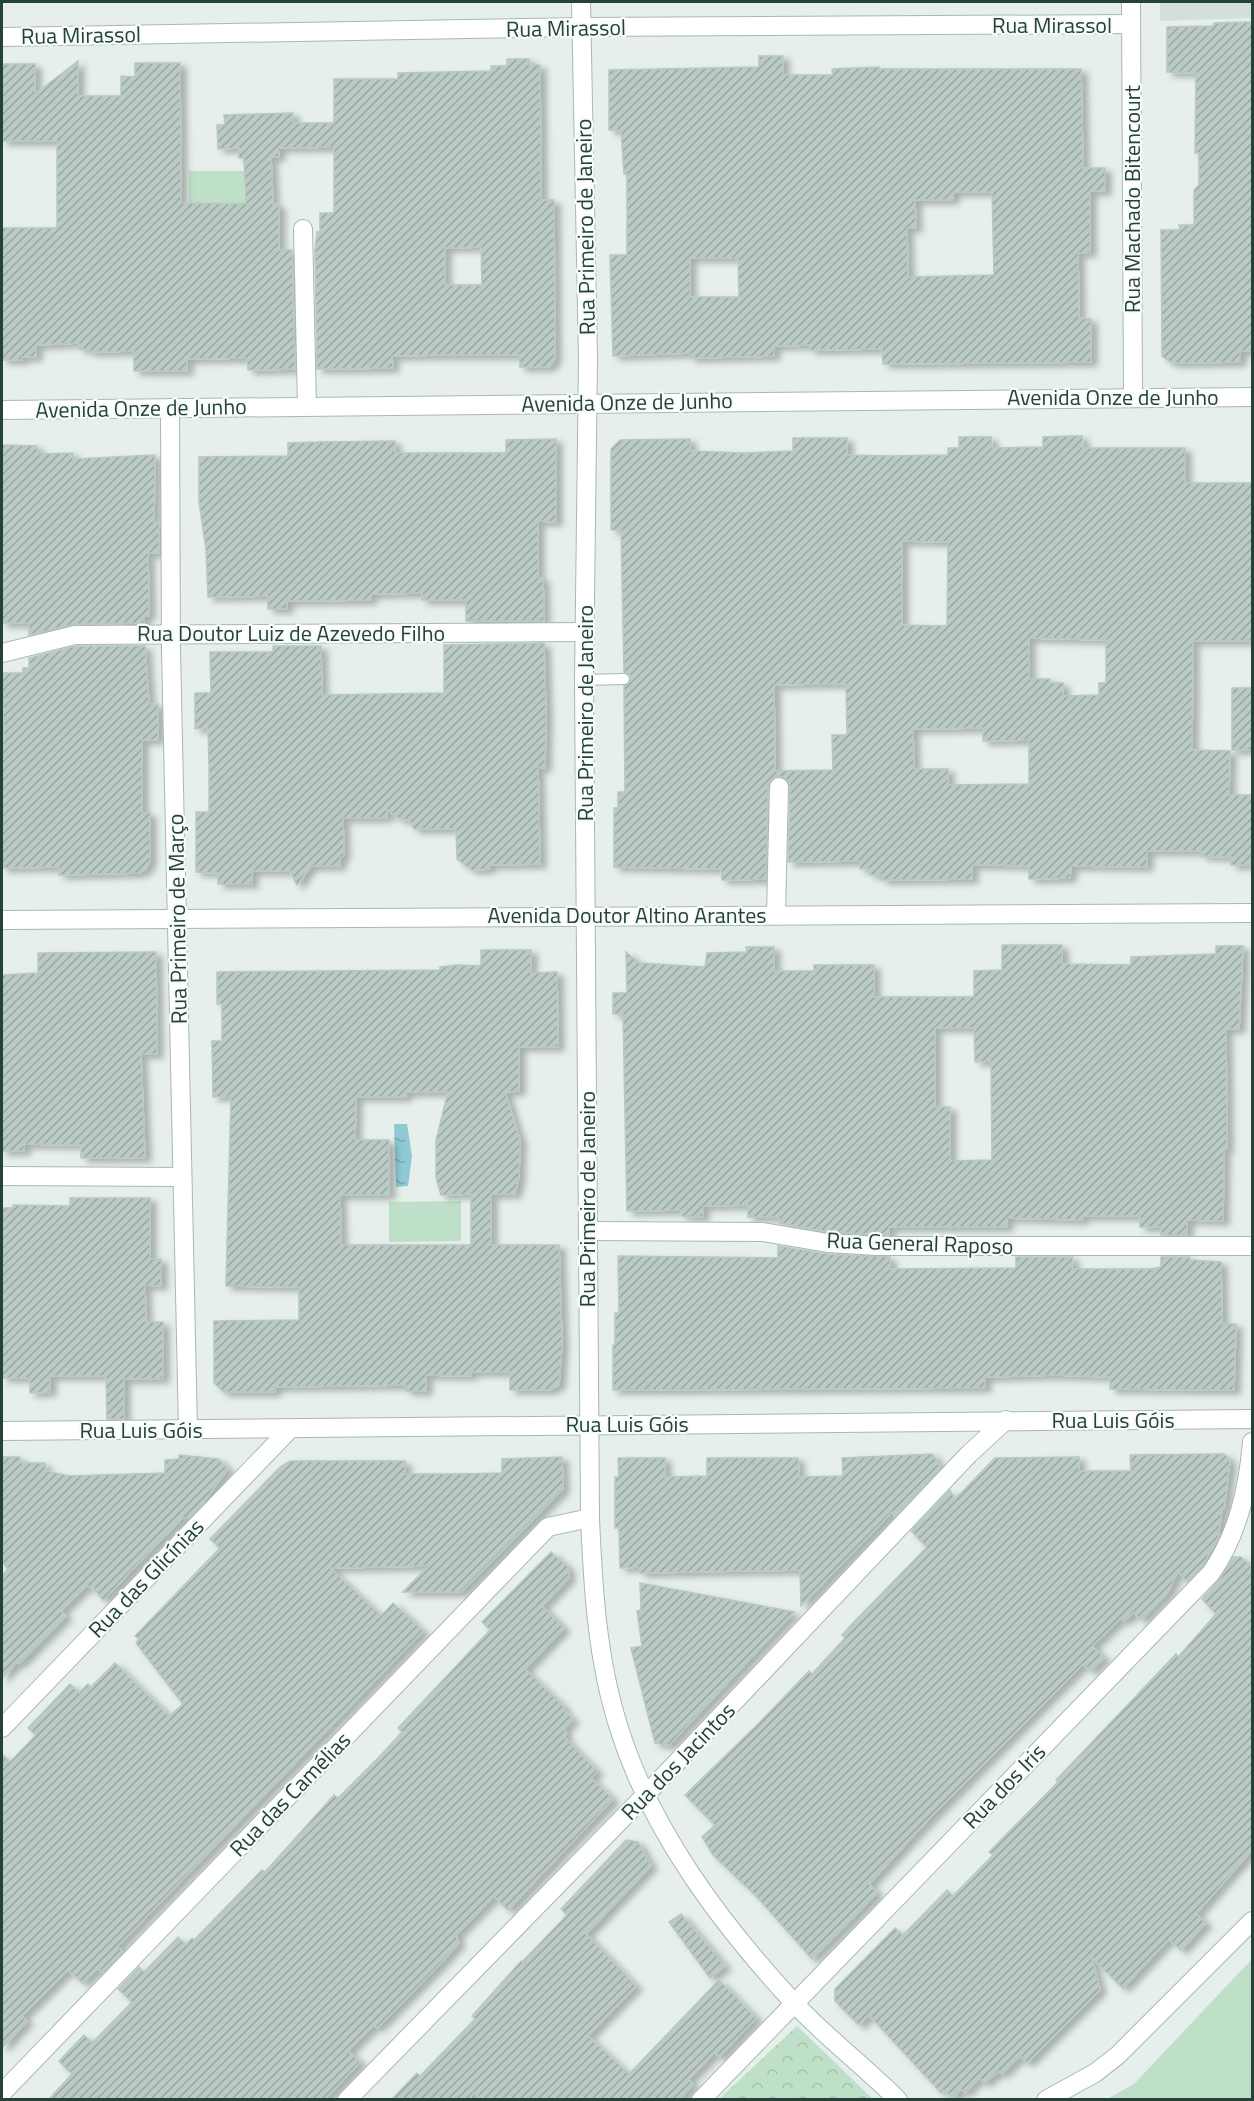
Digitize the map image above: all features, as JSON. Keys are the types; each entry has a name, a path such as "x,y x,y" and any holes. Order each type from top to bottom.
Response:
{"street":[{"name":"Rua Primeiro de Janeiro","path":"581,2 588,403 584,680 590,1518 593,1586 609,1694 618,1727 646,1794 698,1884 726,1923 795,2003 898,2100"},
{"name":"Rua Machado Bitencourt","path":"1131,2 1133,397"},
{"name":"Rua Mirassol","path":"2,37 581,27 1131,24"},
{"path":"303,229 307,406"},
{"name":"Avenida Onze de Junho","path":"2,410 1252,397"},
{"name":"Rua Primeiro de Março","path":"170,408 171,632 188,1430"},
{"name":"Rua Doutor Luiz de Azevedo Filho","path":"2,653 75,635 171,632 584,633"},
{"path":"776,914 779,787"},
{"name":"Avenida Doutor Altino Arantes","path":"2,920 1252,913"},
{"path":"2,1176 182,1177"},
{"name":"Rua General Raposo","path":"588,1231 763,1232 828,1243 868,1246 1252,1246"},
{"name":"Rua Luis Góis","path":"2,1431 1252,1419"},
{"name":"Rua dos Jacintos","path":"347,2100 646,1794 969,1454 1006,1420"},
{"name":"Rua das Glicínias","path":"2,1728 290,1429"},
{"name":"Rua dos Iris","path":"701,2100 1211,1573 1226,1551 1241,1512 1252,1442"},
{"name":"Rua das Camélias","path":"2,2093 548,1527 590,1518"},
{"path":"1046,2100 1095,2073 1118,2055 1252,1921"}],"lane":[{"path":"584,680 624,679"}],"shaded area":[{"path":"1160,2 1252,2 1252,18 1160,21"}],"green space":[{"path":"189,171 244,171 245,204 189,203"},
{"path":"461,1201 461,1241 389,1242 389,1202"},
{"path":"1252,1959 1252,2099 1107,2099 1134,2084"},
{"path":"797,2026 873,2099 719,2099"}],"water":[{"path":"394,1124 407,1124 412,1156 408,1186 396,1187"}],"building":[{"path":"1252,22 1252,351 1240,351 1240,362 1172,363 1162,356 1161,230 1180,230 1179,225 1194,225 1194,190 1199,185 1199,153 1195,153 1196,73 1167,72 1167,27"},
{"path":"759,56 783,56 783,75 833,75 832,69 879,67 879,69 1081,69 1083,168 1105,168 1105,191 1090,191 1090,253 1078,253 1079,318 1091,319 1091,362 883,364 882,349 810,350 810,345 774,346 774,356 690,358 690,353 613,356 610,255 627,255 627,174 624,174 621,130 609,130 609,70 759,67","holes":["954,192 992,192 994,275 908,277 907,228 916,228 915,200 952,200","690,258 738,258 739,297 690,297"]},
{"path":"507,59 529,59 529,65 540,65 541,200 554,200 555,359 549,367 520,367 520,355 441,355 392,356 393,368 317,369 315,250 317,232 320,232 320,213 334,213 334,147 278,148 279,157 271,157 273,204 279,205 279,250 292,250 295,369 248,370 247,358 187,359 187,371 134,371 134,351 90,352 90,349 79,349 79,343 36,345 36,357 2,360 2,228 57,228 57,141 2,141 2,64 35,64 35,94 78,61 78,96 121,96 121,76 135,77 135,63 180,63 181,203 246,204 244,158 239,158 239,148 218,149 217,125 225,125 224,115 293,113 293,123 334,123 334,79 398,79 398,73 491,71 491,66 507,66","holes":["481,247 482,285 445,285 445,248"]},
{"path":"1082,436 1083,448 1185,448 1185,483 1252,483 1252,641 1193,641 1192,750 1230,751 1229,795 1252,795 1252,865 1231,865 1231,857 1201,856 1201,851 1147,851 1147,867 1071,866 1070,878 1029,879 1029,866 972,865 972,879 882,880 882,875 870,875 870,869 860,869 860,861 788,862 790,787 785,778 779,776 770,781 768,787 766,879 722,880 721,869 614,867 614,808 618,808 618,792 625,792 624,686 631,679 630,675 624,672 621,530 611,530 611,449 620,440 690,439 690,451 744,453 793,451 793,438 847,438 847,455 948,455 948,448 959,448 959,437 991,437 992,448 1043,447 1043,437","holes":["902,541 948,542 947,626 902,625","1029,638 1106,640 1106,683 1099,683 1099,695 1063,696 1063,683 1050,683 1050,679 1029,679","846,684 847,735 832,735 833,770 775,771 774,685","983,728 983,741 1029,740 1029,784 948,785 948,769 914,769 913,729"]},
{"path":"556,439 556,522 538,521 538,578 543,578 544,621 466,621 466,600 422,600 422,593 371,594 371,600 287,601 287,609 268,609 268,596 208,597 206,549 199,502 199,457 288,456 288,443 317,442 395,441 395,453 506,453 506,440"},
{"path":"2,445 37,446 37,454 73,453 73,459 155,455 154,523 159,522 159,553 148,553 149,616 144,616 144,623 75,624 29,635 29,623 2,623"},
{"path":"544,643 545,768 538,767 540,864 489,865 489,869 472,870 457,859 456,829 414,829 409,820 400,819 387,810 387,818 343,818 344,855 340,858 340,866 311,866 297,885 290,871 252,871 252,884 218,884 218,873 196,872 196,812 209,812 209,769 208,728 195,729 195,693 211,693 210,652 273,652 273,646 321,646 322,695 444,693 444,645"},
{"path":"76,646 145,646 149,704 158,704 158,740 142,740 142,813 150,813 150,861 146,869 139,873 59,875 59,867 2,868 2,742 4,742 2,673 23,673 23,668 29,668 29,658"},
{"path":"1232,688 1252,688 1252,750 1232,750"},
{"path":"1002,945 1062,945 1062,964 1131,965 1131,957 1216,954 1216,946 1243,946 1239,1029 1226,1029 1227,1149 1224,1149 1223,1221 1187,1220 1187,1235 1161,1235 1161,1227 1140,1227 1140,1216 1083,1216 1082,1220 1007,1218 1007,1227 889,1227 889,1235 877,1235 829,1232 779,1223 779,1217 748,1217 748,1205 703,1206 703,1217 682,1216 681,1210 627,1211 623,1014 613,1014 613,993 627,993 626,952 639,963 705,967 707,953 747,952 746,947 774,947 774,971 814,971 814,965 874,965 874,997 974,997 974,971 1002,970","holes":["935,1028 974,1028 975,1062 991,1061 992,1160 950,1161 950,1107 935,1107"]},
{"path":"481,950 531,950 531,973 557,972 558,1047 519,1047 519,1091 505,1092 520,1140 519,1177 515,1194 491,1194 491,1245 559,1245 562,1344 559,1385 549,1390 510,1390 510,1372 471,1372 471,1376 426,1375 426,1391 406,1391 406,1385 275,1387 275,1392 224,1392 214,1383 214,1321 299,1320 299,1287 226,1286 231,1096 213,1097 212,1041 222,1041 222,1004 217,1004 217,972 440,970 440,967 456,965 481,966","holes":["406,1092 448,1092 436,1140 436,1177 441,1195 471,1194 471,1245 341,1245 340,1195 389,1195 389,1140 355,1140 356,1097 406,1097"]},
{"path":"156,952 157,1054 141,1054 145,1158 81,1158 81,1145 24,1144 24,1151 2,1151 2,975 38,973 38,953"},
{"path":"70,1198 150,1198 150,1259 161,1259 161,1286 145,1285 146,1322 163,1322 163,1379 124,1379 124,1419 107,1419 106,1376 50,1376 50,1392 30,1393 30,1378 2,1378 2,1208 13,1208 13,1205 70,1206"},
{"path":"778,1246 827,1254 890,1257 890,1269 1016,1268 1016,1257 1073,1257 1072,1269 1152,1269 1161,1267 1161,1257 1190,1257 1190,1260 1221,1262 1222,1324 1236,1324 1234,1390 1110,1389 1110,1377 1057,1375 985,1377 985,1388 613,1390 615,1313 619,1313 618,1256 778,1258"},
{"path":"933,1454 940,1468 895,1516 892,1512 801,1606 800,1570 640,1573 640,1567 620,1568 619,1528 615,1528 615,1477 619,1477 618,1458 665,1458 665,1477 707,1476 707,1458 798,1458 799,1477 843,1476 842,1458"},
{"path":"1224,1454 1230,1460 1224,1509 1222,1509 1218,1538 1202,1566 1187,1582 1178,1571 1168,1592 1141,1620 1134,1612 1124,1621 1121,1618 1092,1646 1104,1658 1091,1671 1083,1664 928,1820 869,1884 877,1893 812,1959 757,1897 713,1855 702,1837 715,1825 685,1795 809,1671 812,1674 845,1638 842,1635 849,1627 927,1547 911,1531 950,1490 955,1499 995,1458 1079,1457 1079,1471 1131,1471 1130,1455"},
{"path":"179,1455 218,1459 228,1469 199,1508 189,1518 182,1518 103,1600 93,1587 92,1589 87,1585 61,1611 66,1616 2,1678 2,1575 8,1569 2,1562 2,1457 20,1457 20,1463 45,1463 46,1471 69,1476 165,1473 165,1460 179,1459"},
{"path":"562,1457 563,1489 461,1592 403,1592 428,1566 330,1568 381,1616 393,1603 423,1631 117,1947 123,1952 103,1973 98,1968 83,1983 68,1970 22,2016 27,2021 2,2048 2,1754 10,1762 36,1735 28,1728 70,1684 79,1693 88,1684 91,1687 115,1663 169,1716 183,1704 136,1643 139,1639 135,1636 220,1548 210,1539 280,1467 290,1461 405,1461 405,1474 458,1474 502,1473 502,1459"},
{"path":"551,1552 568,1567 569,1578 542,1606 564,1628 525,1669 565,1708 563,1710 573,1719 563,1730 567,1733 564,1737 597,1771 591,1778 613,1799 508,1910 494,1896 456,1935 459,1943 439,1965 377,2028 374,2025 348,2051 360,2062 324,2100 48,2100 72,2074 59,2061 84,2035 92,2043 132,2002 118,1989 139,1967 144,1972 178,1937 186,1945 192,1938 194,1940 262,1870 265,1872 334,1795 338,1798 379,1757 402,1732 398,1728 490,1630 482,1622"},
{"path":"1233,1557 1241,1557 1252,1568 1252,1850 1196,1914 1206,1923 1181,1950 1169,1939 1123,1988 1092,1958 1100,1990 1027,2063 1020,2056 1002,2074 999,2071 984,2083 979,2078 965,2093 961,2089 953,2098 944,2090 941,2093 869,2015 859,2025 835,2001 835,1989 895,1928 903,1935 947,1890 953,1896 993,1855 989,1852 1058,1782 1056,1780 1176,1654 1178,1657 1216,1614 1202,1599 1220,1579"},
{"path":"640,1583 794,1612 669,1745 655,1743 631,1648 642,1646 637,1611 641,1610"},
{"path":"626,1840 638,1842 651,1866 586,1934 636,1986 588,2036 629,2074 719,1980 756,2018 719,2057 715,2052 688,2080 693,2084 679,2100 482,2100 474,2092 468,2100 391,2100 417,2073 420,2076 475,2019 472,2016 521,1961 567,1915 561,1909"},
{"path":"681,1914 725,1966 710,1978 669,1922"}]}
